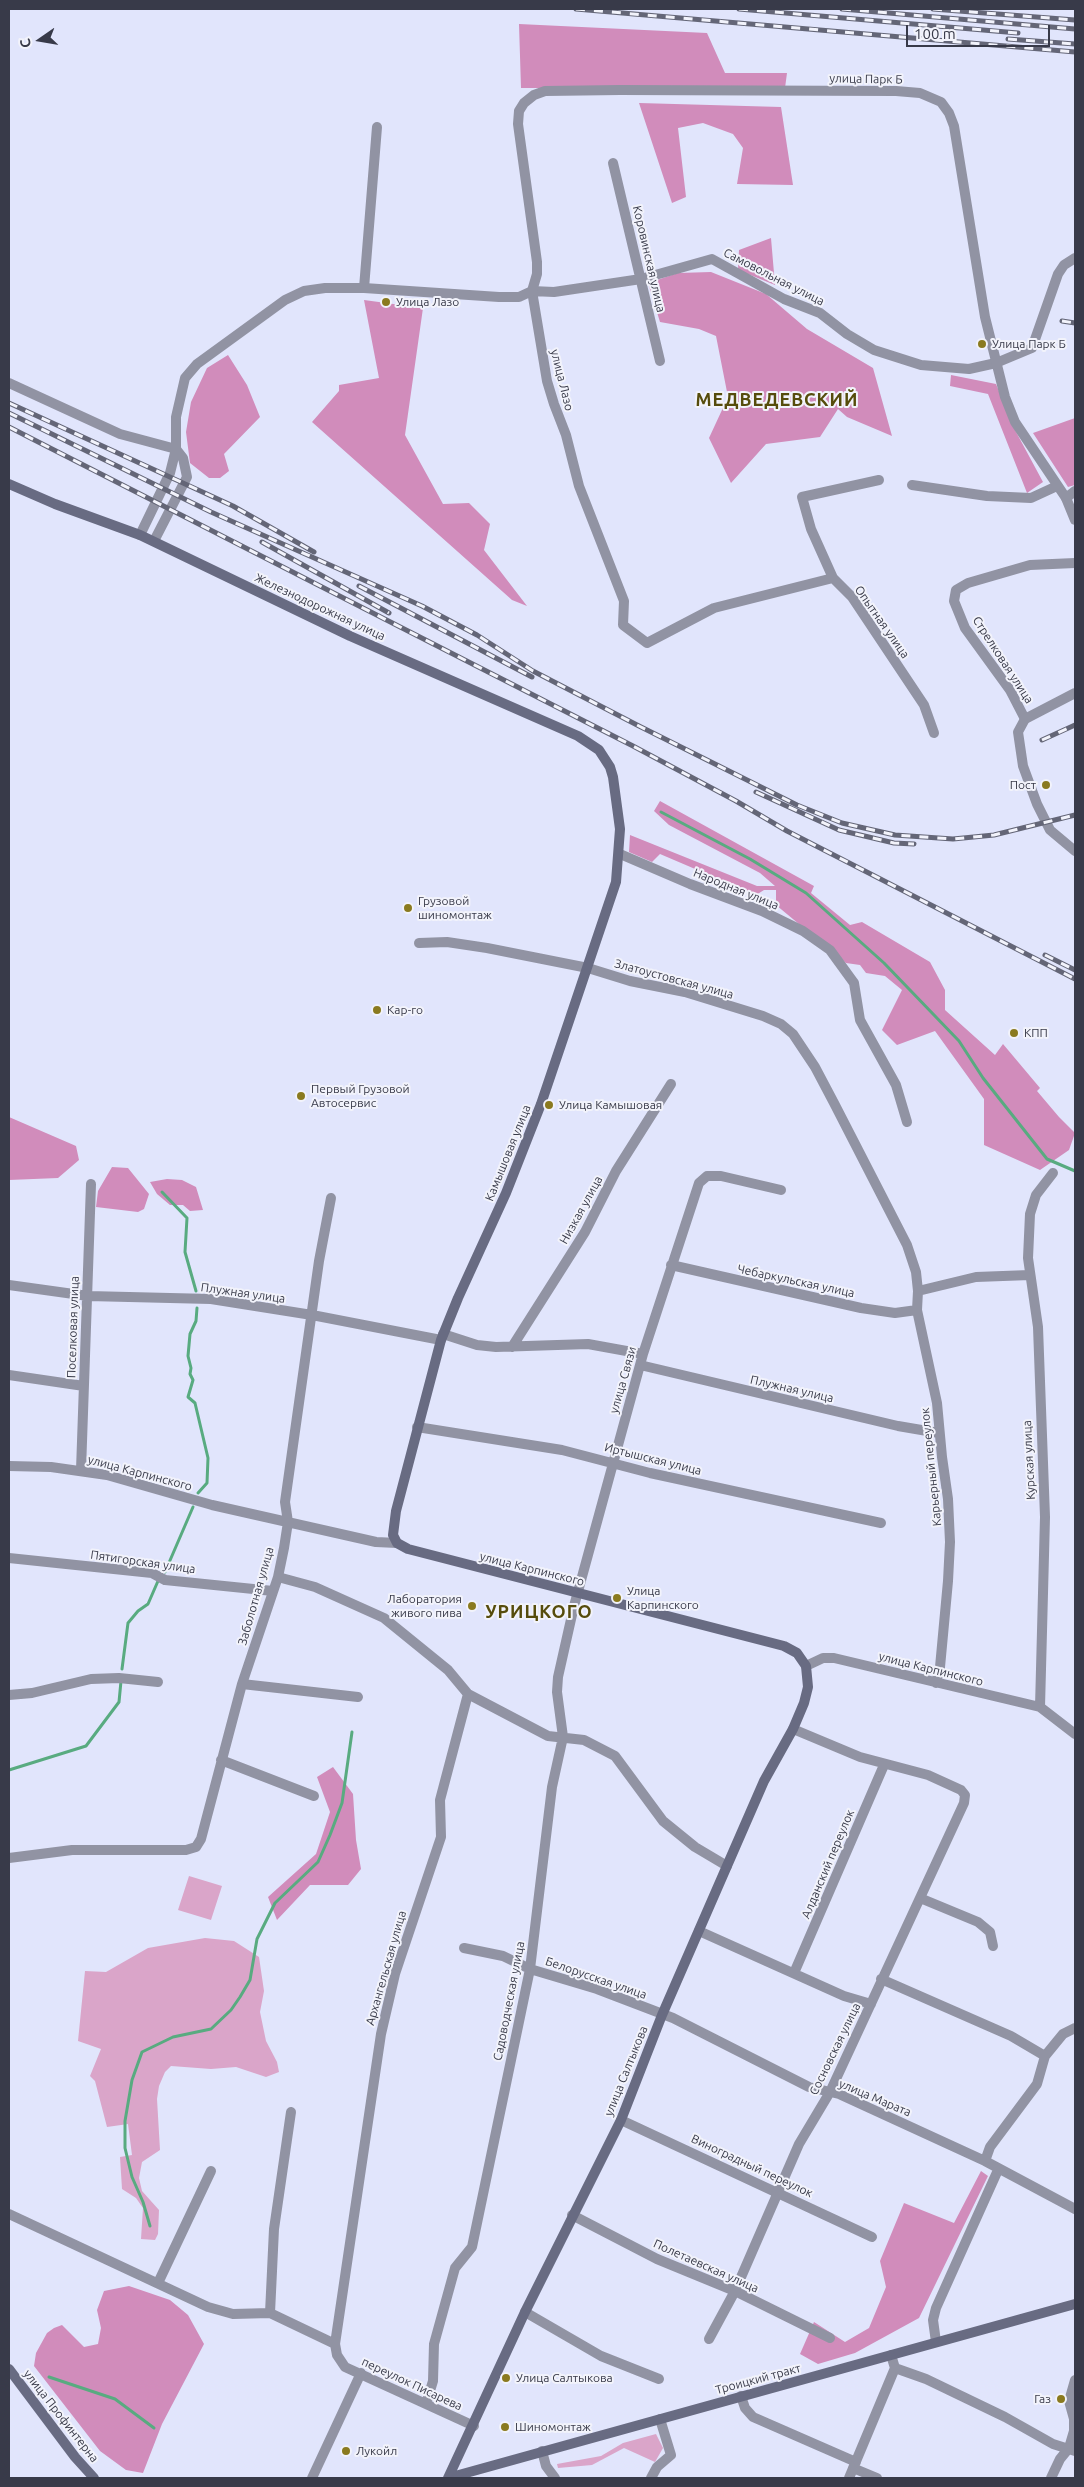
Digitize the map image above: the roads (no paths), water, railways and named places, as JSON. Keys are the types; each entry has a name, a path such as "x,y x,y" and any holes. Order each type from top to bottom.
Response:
{"main road":[{"name":"Железнодорожная улица","path":"9,484 55,504 154,541 350,636 578,736 599,750 610,767"},
{"name":"Камышовая улица","path":"397,1543 393,1526 417,1427 442,1337 506,1193 541,1104 616,882 620,854 618,801 610,767"},
{"name":"улица Карпинского","path":"397,1543 408,1550 778,1644 797,1653 806,1666"},
{"name":"улица Салтыкова","path":"448,2478 474,2426 525,2312 621,2120 662,2015 768,1772 793,1729 806,1695 808,1676 806,1666"},
{"name":"Троицкий тракт","path":"448,2478 1075,2304"},
{"name":"улица Профинтерна","path":"9,2369 75,2457 94,2478"}],"street":[{"name":"улица Парк Б","path":"524,103 534,95 545,91 588,90 896,91 932,97 941,102 949,113 954,126 971,234 996,363"},
{"name":"улица Лазо","path":"524,103 519,111 518,124 537,262 537,274 532,291 551,396 566,435 579,486 624,601 623,625 647,643 714,608 833,578"},
{"path":"364,288 377,127"},
{"name":"Коровинская улица","path":"613,163 660,361"},
{"name":"Самовольная улица","path":"176,449 176,417 185,378 197,364 259,317 292,296 304,291 325,288 364,288 519,297 532,291 554,292 640,279 712,259 784,298 820,313 847,334 874,350 921,365 969,369 996,363 1032,348 1058,274 1064,265 1075,258"},
{"path":"996,363 1015,422 1066,498 1075,520"},
{"path":"9,383 120,434 176,449 183,458 187,477 154,541"},
{"path":"140,535 170,473 176,449"},
{"name":"Опытная улица","path":"879,480 802,497 811,529 833,578 852,598 918,697 934,733"},
{"path":"912,485 988,496 1031,498 1057,486"},
{"path":"1066,498 1075,491"},
{"name":"Стрелковая улица","path":"1025,719 1010,690 965,628 954,601 956,590 968,584 1030,565 1075,563"},
{"name":"Стрелковая улица","path":"1075,693 1025,719 1018,732 1026,778 1050,830 1075,851"},
{"name":"Народная улица","path":"620,854 690,884 762,911 803,931 830,950 854,983 860,1020 896,1085 907,1122"},
{"name":"Златоустовская улица","path":"419,943 447,942 588,968 630,981 685,992 763,1016 781,1024 793,1034 815,1068 907,1245 916,1272 917,1310"},
{"name":"Низкая улица","path":"512,1347 585,1232 605,1196 616,1171 671,1084"},
{"name":"Курская улица","path":"1040,1707 1045,1517 1038,1327 1030,1275 1030,1214 1036,1195 1052,1173"},
{"name":"улица Связи","path":"577,1594 643,1354 695,1190 703,1178 721,1176 781,1190"},
{"name":"Поселковая улица","path":"81,1470 91,1184"},
{"name":"Заболотная улица","path":"9,1858 72,1850 186,1850 196,1847 202,1839 242,1684 278,1577 288,1522 285,1502 319,1261 331,1198"},
{"name":"Чебаркульская улица","path":"671,1266 861,1308 895,1313 917,1310"},
{"path":"666,1284 687,1271"},
{"path":"918,1291 976,1277 1030,1275"},
{"name":"Плужная улица","path":"9,1285 88,1296 211,1300 312,1315 442,1337 477,1345 512,1347 588,1344 643,1354"},
{"name":"Карьерный переулок","path":"917,1310 937,1403 948,1499 950,1542 946,1615 936,1683"},
{"name":"Плужная улица","path":"640,1365 756,1394 939,1433"},
{"path":"9,1375 84,1386"},
{"name":"Иртышская улица","path":"417,1427 562,1450 650,1473 881,1523"},
{"name":"улица Карпинского","path":"9,1466 81,1470 107,1475 212,1505 376,1542 397,1543"},
{"name":"Пятигорская улица","path":"9,1558 152,1573 165,1580 273,1591"},
{"path":"278,1577 315,1587 384,1618 448,1670 468,1694 548,1736 563,1736 584,1740 615,1756 663,1821 695,1847 727,1866"},
{"name":"Садоводческая улица","path":"426,2404 433,2381 434,2344 455,2268 472,2248 530,1969 552,1787 563,1736 557,1692 558,1677 577,1594"},
{"name":"улица Карпинского","path":"806,1666 823,1658 834,1658 1040,1707"},
{"path":"9,1695 32,1693 90,1679 118,1678 158,1682"},
{"path":"242,1684 358,1697"},
{"name":"Архангельская улица","path":"335,2344 380,2034 395,1974 441,1836 440,1800 468,1694"},
{"path":"1040,1707 1075,1734"},
{"path":"793,1729 884,1765"},
{"path":"221,1760 314,1796"},
{"name":"Сосновская улица","path":"709,2339 735,2292 799,2144 830,2092 964,1803 965,1795 961,1790 928,1775 884,1765"},
{"name":"Алданский переулок","path":"794,1973 884,1765"},
{"path":"920,1898 978,1922 990,1932 993,1946"},
{"path":"699,1932 844,1996 871,2004"},
{"name":"Белорусская улица","path":"464,1948 503,1956 530,1969 597,1989 662,2015"},
{"path":"881,1979 1011,2036 1045,2056"},
{"name":"улица Марата","path":"662,2015 809,2087 839,2094 984,2161 1075,2209"},
{"path":"984,2161 990,2147 1037,2084 1045,2056 1063,2034 1075,2028"},
{"path":"270,2313 274,2229 291,2112"},
{"name":"Виноградный переулок","path":"621,2120 872,2236"},
{"path":"936,2342 932,2320 936,2308 998,2170"},
{"path":"158,2284 211,2171"},
{"path":"9,2214 208,2307 232,2314 270,2313 335,2344"},
{"name":"Полетаевская улица","path":"572,2215 657,2259 735,2292 830,2338"},
{"path":"525,2312 601,2356 659,2379"},
{"name":"переулок Писарева","path":"335,2344 337,2356 345,2367 474,2426"},
{"path":"849,2478 895,2368 892,2355"},
{"path":"895,2368 926,2379 1005,2417 1053,2444 1072,2449"},
{"path":"312,2478 361,2373"},
{"path":"1050,2478 1060,2459 1072,2449 1074,2420 1069,2401 1075,2380"},
{"path":"741,2396 745,2408 754,2417 855,2465 877,2478"},
{"path":"651,2478 657,2466 671,2454 660,2419"},
{"path":"542,2451 546,2466 555,2478"}],"waterway":[{"path":"661,812 750,859 806,893 884,963 959,1041 983,1078 1047,1159 1075,1171"},
{"path":"162,1192 187,1218 185,1252 196,1291"},
{"path":"197,1308 196,1321 190,1334 188,1356 191,1368 190,1374 193,1380 188,1397 195,1403 208,1458 207,1483 198,1493"},
{"path":"165,1572 193,1507"},
{"path":"122,1669 128,1623 138,1611 148,1604 158,1581"},
{"path":"9,1770 86,1746 119,1702 121,1681"},
{"path":"150,2226 143,2202 132,2177 125,2148 125,2121 132,2080 142,2052 173,2037 211,2029 231,2010 240,1997 250,1980 257,1939 275,1903 318,1862 330,1835 342,1803 352,1732"},
{"path":"49,2377 115,2399 154,2428"}],"railway":[{"path":"576,9 1075,52"},
{"path":"739,9 1018,33"},
{"path":"842,9 1075,29"},
{"path":"933,9 1075,20"},
{"path":"1008,39 1075,44"},
{"path":"1062,321 1075,323"},
{"path":"9,403 233,506 314,552"},
{"path":"9,413 211,512 422,606 477,635 533,671 639,726 797,805 842,823 895,835 953,839 994,835 1075,815"},
{"path":"9,427 633,746 736,801 787,831 1075,979"},
{"path":"262,542 389,613"},
{"path":"359,586 532,677"},
{"path":"1042,740 1075,725"},
{"path":"756,792 839,830 894,843 914,844"},
{"path":"1045,955 1075,970"}],"place":[{"name":"Улица Лазо","path":"386,302"},
{"name":"Улица Парк Б","path":"982,344"},
{"name":"Пост","path":"1046,785"},
{"name":"Грузовой шиномонтаж","path":"408,908"},
{"name":"Кар-го","path":"377,1010"},
{"name":"КПП","path":"1014,1033"},
{"name":"Первый Грузовой Автосервис","path":"301,1096"},
{"name":"Улица Камышовая","path":"549,1105"},
{"name":"Улица Карпинского","path":"617,1598"},
{"name":"Лаборатория живого пива","path":"472,1606"},
{"name":"Улица Салтыкова","path":"506,2378"},
{"name":"Газ","path":"1061,2399"},
{"name":"Шиномонтаж","path":"505,2427"},
{"name":"Лукойл","path":"346,2451"}],"district":[{"name":"МЕДВЕДЕВСКИЙ","path":"777,400"},
{"name":"УРИЦКОГО","path":"539,1612"}]}
